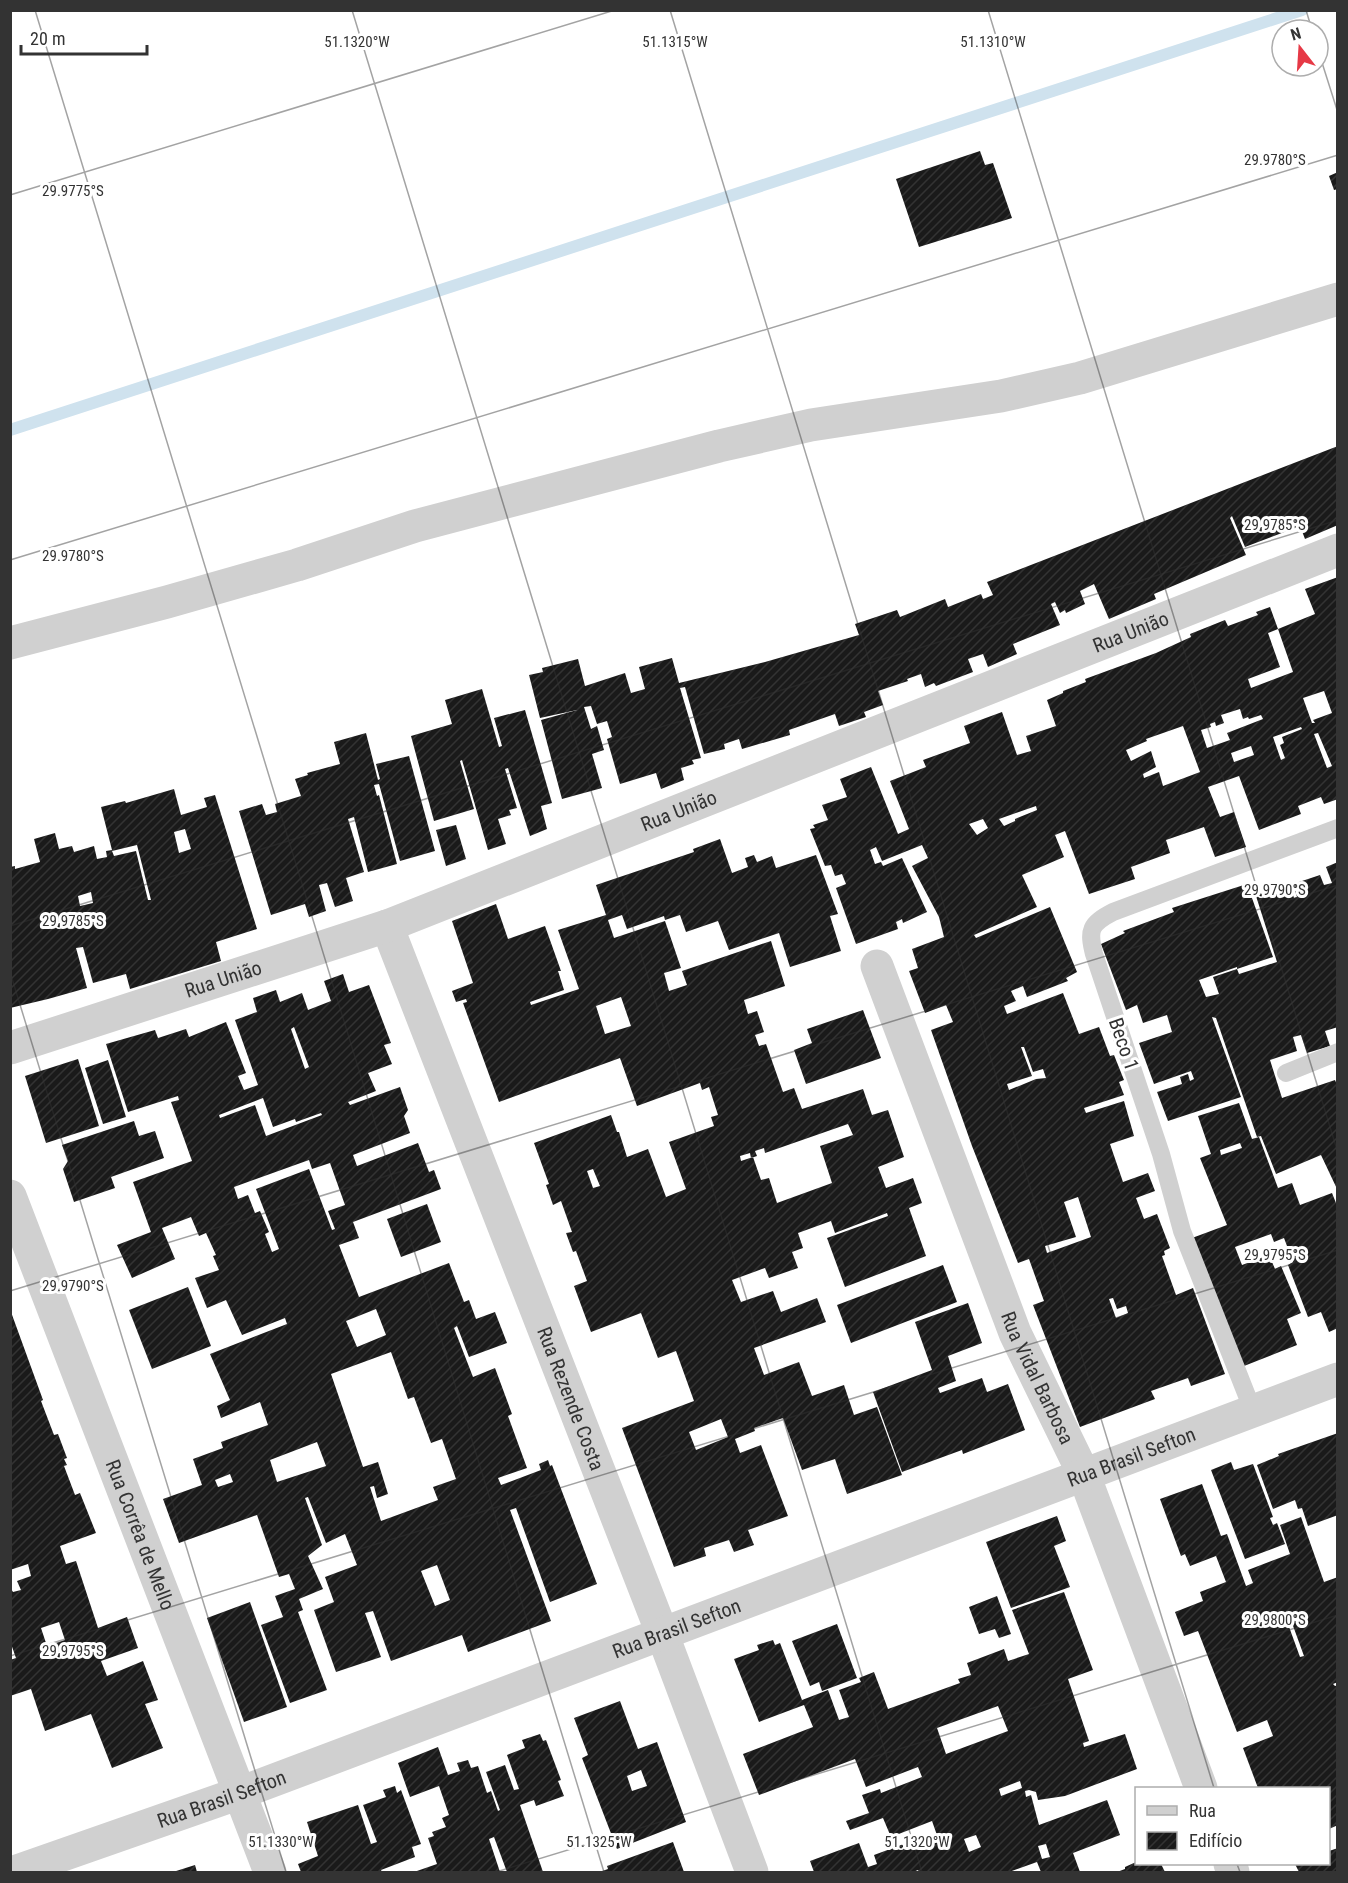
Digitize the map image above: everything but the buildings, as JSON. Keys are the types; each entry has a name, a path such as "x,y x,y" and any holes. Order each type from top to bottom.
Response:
{"street":[{"path":"10,644 265,574 415,526 708,449 811,424 958,404 1068,381 1338,299"},
{"name":"Rua União","path":"10,1048 387,926 1338,550"},
{"name":"Rua Rezende Costa","path":"387,926 662,1633 752,1872"},
{"name":"Rua Vidal Barbosa","path":"877,966 1015,1333 1084,1475 1202,1787"},
{"name":"Rua Corrêa de Mello","path":"10,1196 270,1872"},
{"name":"Rua Brasil Sefton","path":"14,1872 240,1793 1338,1379"}],"lane":[{"name":"Beco 1","path":"1253,1411 1182,1230 1161,1154 1090,939 1092,926 1099,919 1113,912 1338,828"},
{"path":"1286,1073 1338,1052"}],"waterway":[{"path":"10,430 1302,10"}]}
